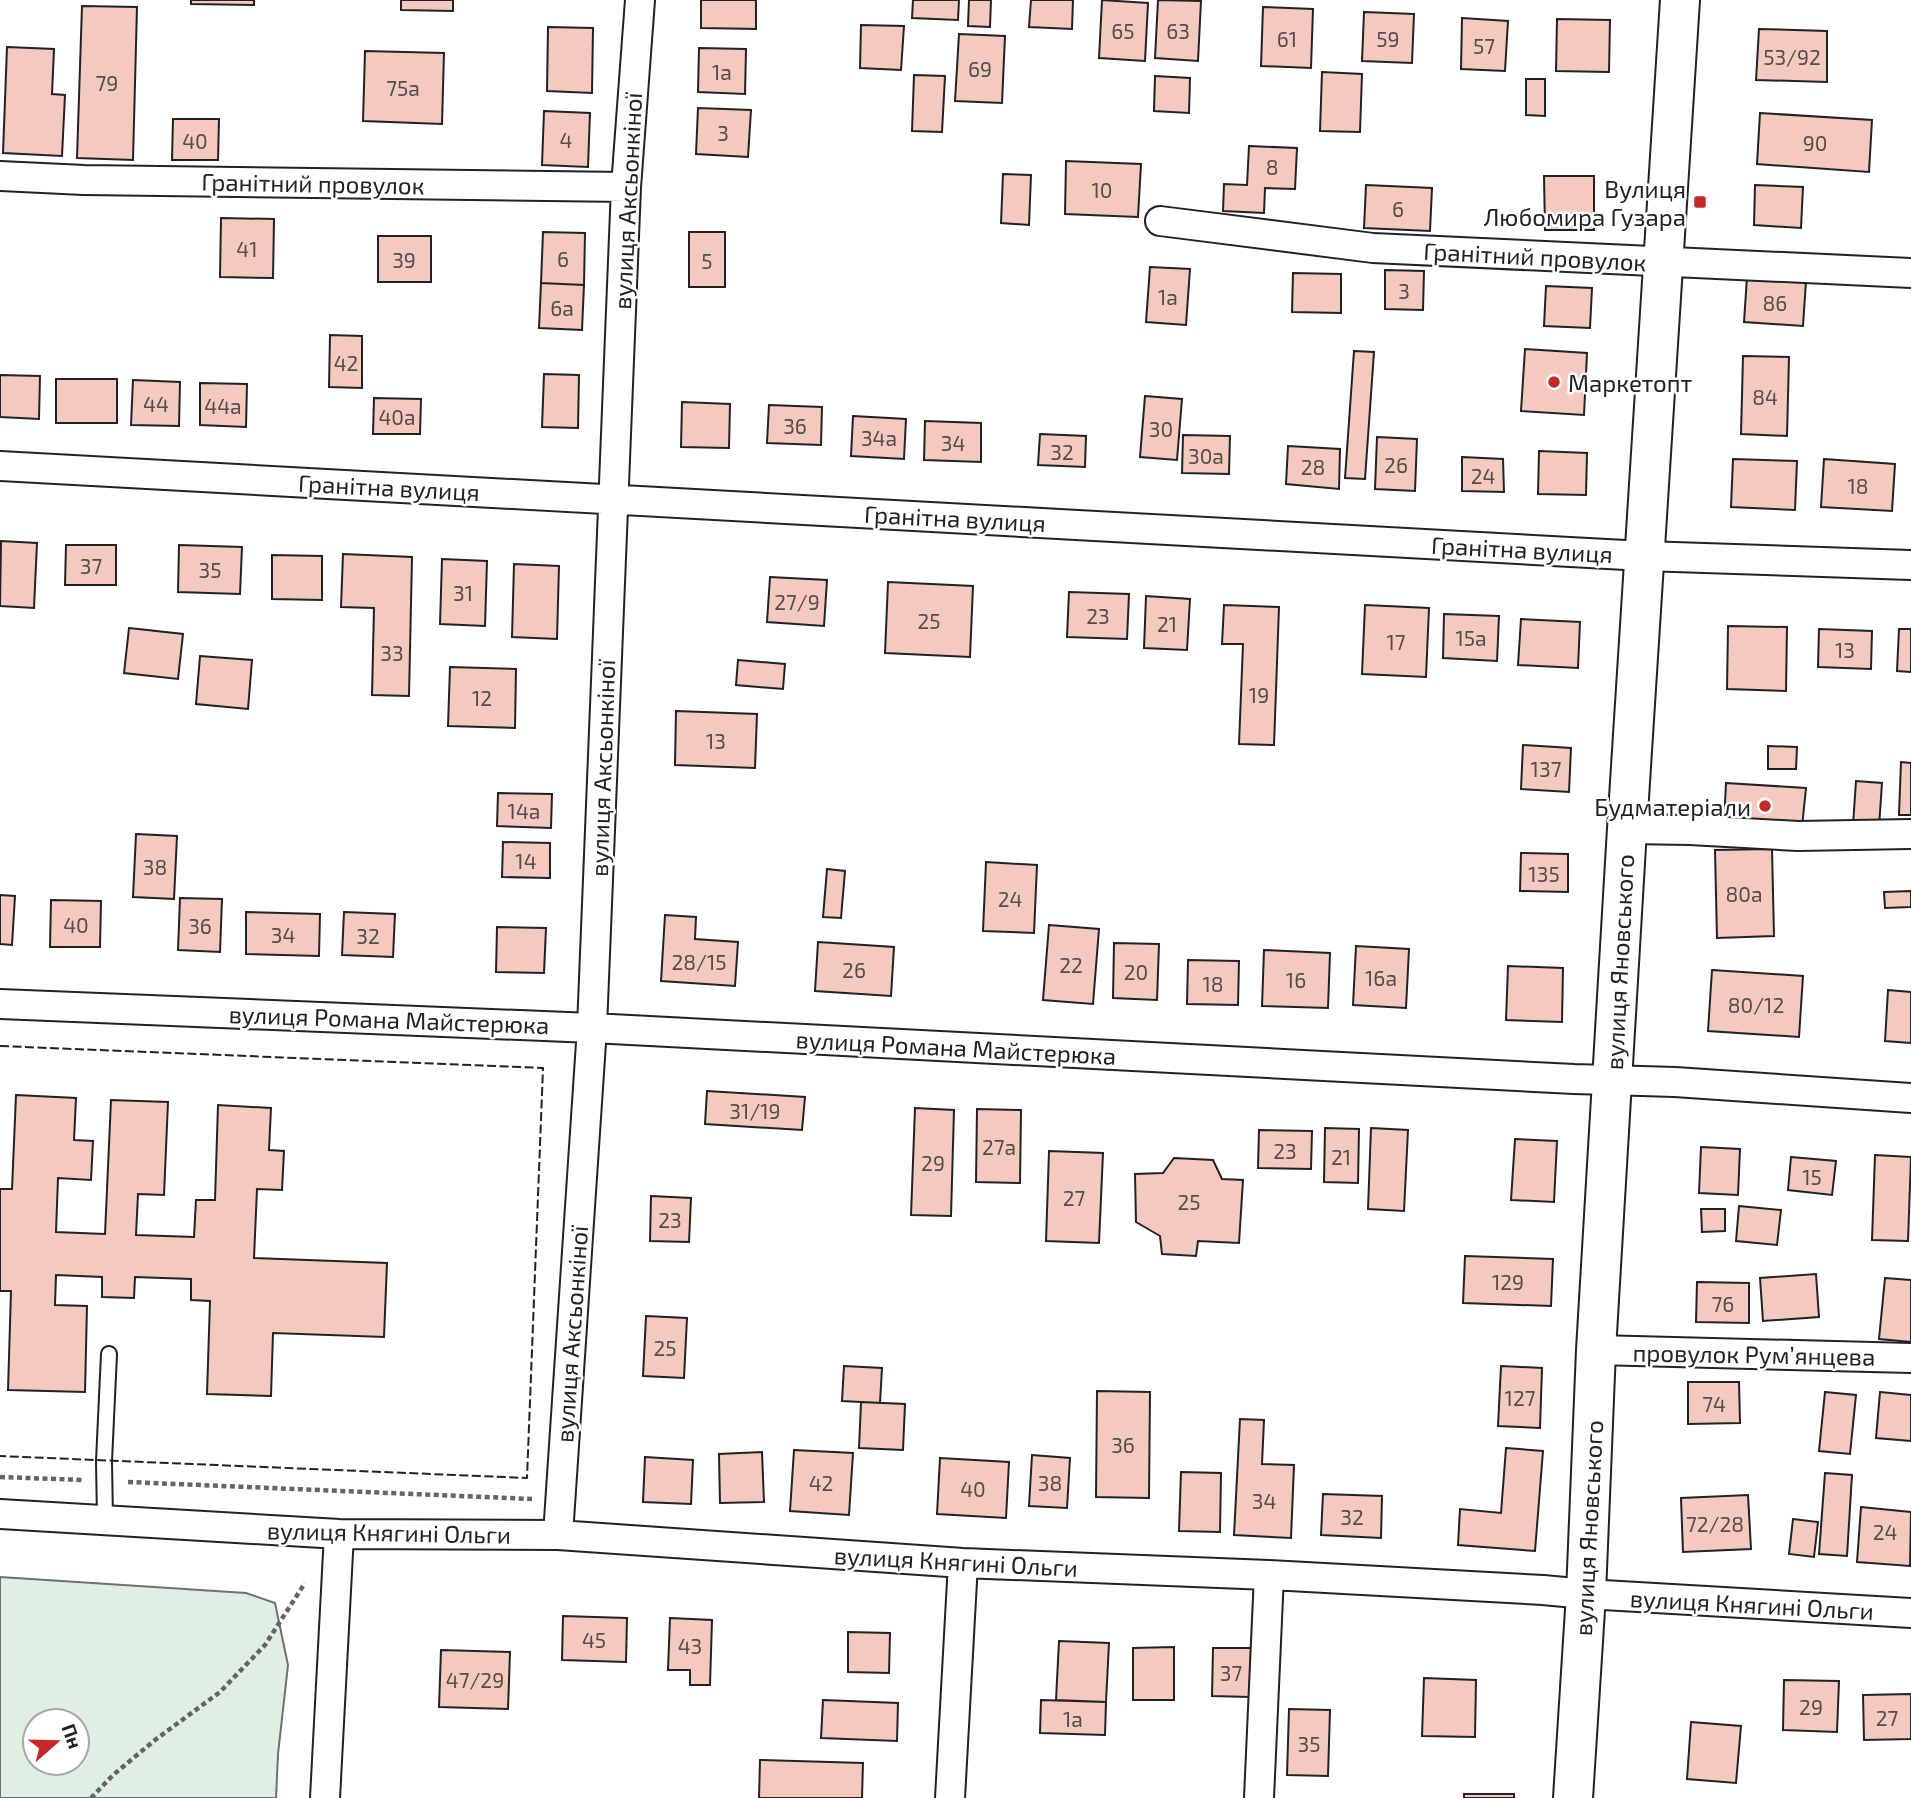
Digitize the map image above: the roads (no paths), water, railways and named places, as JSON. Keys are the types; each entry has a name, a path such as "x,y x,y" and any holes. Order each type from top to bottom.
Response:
{"main road":[{"name":"вулиця Яновського","path":"1573,1798 1627,829 1680,0"}],"street":[{"name":"вулиця Аксьонкіної","path":"558,1535 592,1028 626,187 640,0"},
{"name":"Гранітний провулок","path":"0,176 98,180 626,187"},
{"name":"Гранітний провулок","path":"1160,221 1373,248 1911,273"},
{"name":"Гранітна вулиця","path":"0,467 1644,556 1911,565"},
{"path":"1627,829 1798,836 1911,834"},
{"name":"вулиця Романа Майстерюка","path":"0,1004 592,1028 1613,1080 1911,1098"},
{"name":"провулок Румʼянцева","path":"1596,1350 1911,1358"},
{"name":"вулиця Княгині Ольги","path":"0,1514 339,1534 558,1535 963,1563 1543,1590 1911,1613"},
{"path":"325,1798 339,1534"},
{"path":"950,1798 963,1563"},
{"path":"1259,1798 1269,1576"}],"lane":[{"path":"105,1519 109,1354"}],"place":[{"name":"Вулиця Любомира Гузара","path":"1700,202"},
{"name":"Маркетопт","path":"1554,382"},
{"name":"Будматеріали","path":"1765,806"}]}
